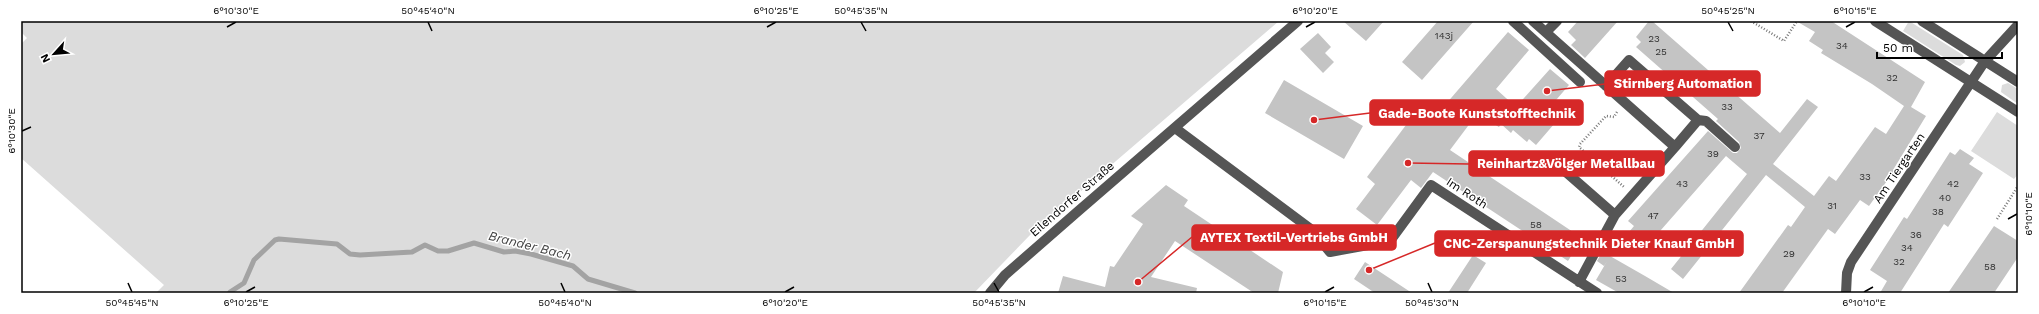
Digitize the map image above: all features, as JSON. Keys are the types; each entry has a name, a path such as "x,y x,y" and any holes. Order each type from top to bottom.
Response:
{"street":[{"name":"Eilendorfer Straße","path":"990,293 1011,270 1298,21"},
{"path":"1513,21 1580,82"},
{"path":"1533,21 1675,147"},
{"path":"1546,32 1557,21"},
{"path":"1875,21 2018,112"},
{"path":"1922,21 2018,82"},
{"name":"Am Tiergarten","path":"1846,293 1847,273 1850,262 1973,83 1985,61 2018,25"},
{"path":"1606,86 1629,60 1698,120 1706,121 1735,147"},
{"path":"1579,282 1615,215 1698,120"},
{"name":"Im Roth","path":"1175,128 1312,230 1330,252 1390,241 1431,185 1597,293"},
{"path":"1559,166 1615,215"}],"path":[{"path":"1751,21 1784,41 1797,21"},
{"path":"1625,103 1614,117 1606,116 1580,144 1580,147 1632,195"},
{"path":"1997,219 2018,186"}],"shaded area":[{"path":"21,21 1279,21 1031,234 974,293 156,293 164,285 21,158 21,44 27,38 21,32"},
{"path":"1909,21 1963,55 1965,62 1960,66 1956,65 1903,31"},
{"path":"2008,83 2018,89 2018,104 2001,92 2002,85"},
{"path":"1997,112 2018,126 2018,174 2014,179 1971,151"}],"building":[{"path":"1343,21 1384,21 1366,41"},
{"path":"1438,21 1474,21 1422,80 1402,62"},
{"path":"1578,21 1618,21 1585,58 1571,45 1576,40 1568,32"},
{"path":"1649,21 1652,21 1780,133 1807,99 1818,107 1773,164 1814,196 1829,176 1836,181 1875,127 1886,134 1904,106 1872,84 1821,53 1823,50 1809,41 1815,32 1796,21 1831,21 1925,82 1911,107 1926,116 1893,170 1894,171 1869,206 1860,200 1835,234 1828,229 1782,293 1739,293 1788,225 1791,227 1805,207 1766,175 1683,279 1671,269 1747,174 1726,156 1646,247 1629,232 1634,226 1628,221 1708,131 1733,153 1737,153 1741,148 1739,142 1716,121 1718,119 1636,47 1641,42 1636,37"},
{"path":"1508,32 1529,50 1496,89 1516,107 1550,69 1569,85 1544,114 1555,123 1536,145 1529,139 1527,142 1513,130 1511,133 1501,124 1499,127 1477,114 1450,150 1582,238 1584,237 1593,242 1586,254 1576,248 1568,261 1433,172 1421,188 1411,180 1377,225 1356,209 1375,184 1367,177 1424,101 1439,112"},
{"path":"1318,33 1331,47 1325,53 1334,62 1323,73 1300,49"},
{"path":"1284,80 1363,126 1344,159 1265,113"},
{"path":"1960,149 1974,158 1969,164 1983,173 1948,227 1944,224 1900,293 1880,293 1887,281 1870,270 1904,217 1907,219 1950,152 1955,155"},
{"path":"1166,185 1188,200 1184,206 1283,272 1278,293 1254,293 1175,241 1151,277 1197,288 1196,293 1058,293 1063,276 1105,287 1110,266 1114,267 1143,224 1131,216"},
{"path":"1994,226 2018,241 2018,257 1994,293 1948,293"},
{"path":"1604,249 1612,253 1604,266 1597,261"},
{"path":"1473,255 1486,263 1467,293 1448,293"},
{"path":"1610,256 1674,293 1619,293 1596,280"},
{"path":"1365,262 1412,293 1375,293 1354,279"}],"waterway":[{"name":"Brander Bach","path":"230,292 244,283 254,260 275,240 279,239 337,244 350,254 360,255 412,252 425,245 438,251 448,251 474,243 504,252 515,251 531,254 573,266 588,279 635,293"}],"place":[{"name":"Stirnberg Automation","path":"1547,91"},
{"name":"Gade-Boote Kunststofftechnik","path":"1314,120"},
{"name":"Reinhartz&Völger Metallbau","path":"1408,163"},
{"name":"CNC-Zerspanungstechnik Dieter Knauf GmbH","path":"1369,270"},
{"name":"AYTEX Textil-Vertriebs GmbH","path":"1138,282"}]}
